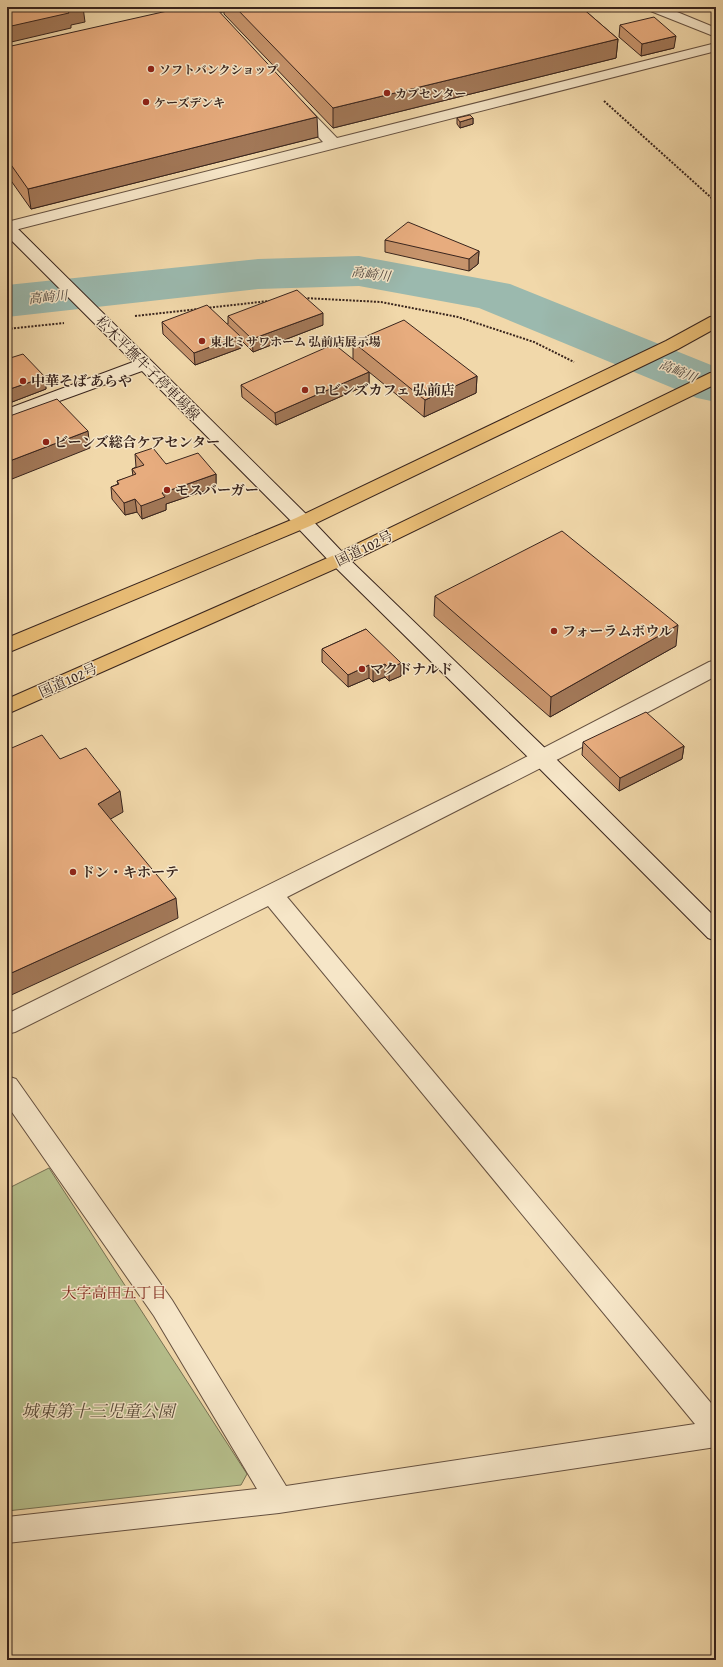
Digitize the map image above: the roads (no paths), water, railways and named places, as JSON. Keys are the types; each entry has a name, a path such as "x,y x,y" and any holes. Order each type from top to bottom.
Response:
{"highway":[{"path":"7,646 303,522 672,345 716,321"},
{"name":"国道102号","path":"7,708 339,560 676,398 716,377"}],"street":[{"path":"170,20 225,7"},
{"path":"654,7 716,33"},
{"path":"209,11 219,22"},
{"path":"7,227 716,47"},
{"path":"289,97 334,144"},
{"name":"松木平撫牛子停車場線","path":"7,227 303,522 339,560 542,758 716,932"},
{"path":"7,415 145,364"},
{"path":"7,1025 272,894 657,700 716,667"},
{"path":"272,894 716,1430"},
{"path":"7,1086 163,1308 279,1500"},
{"path":"7,1530 279,1500 716,1434"}],"waterway":[{"name":"高崎川","path":"7,301 258,274 359,271 492,295 716,386"}],"place":[{"name":"ソフトバンクショップ","path":"151,69"},
{"name":"カブセンター","path":"387,93"},
{"name":"ケーズデンキ","path":"146,102"},
{"name":"東北ミサワホーム 弘前店展示場","path":"202,341"},
{"name":"中華そば あらや","path":"23,381"},
{"name":"ロビンズカフェ 弘前店","path":"305,390"},
{"name":"ビーンズ総合ケアセンター","path":"46,442"},
{"name":"モスバーガー","path":"167,490"},
{"name":"フォーラムボウル","path":"554,631"},
{"name":"マクドナルド","path":"362,669"},
{"name":"ドン・キホーテ","path":"73,872"}],"district":[{"name":"大字高田五丁目","path":"114,1292"}],"park label":[{"name":"城東第十三児童公園","path":"98,1410"}]}
